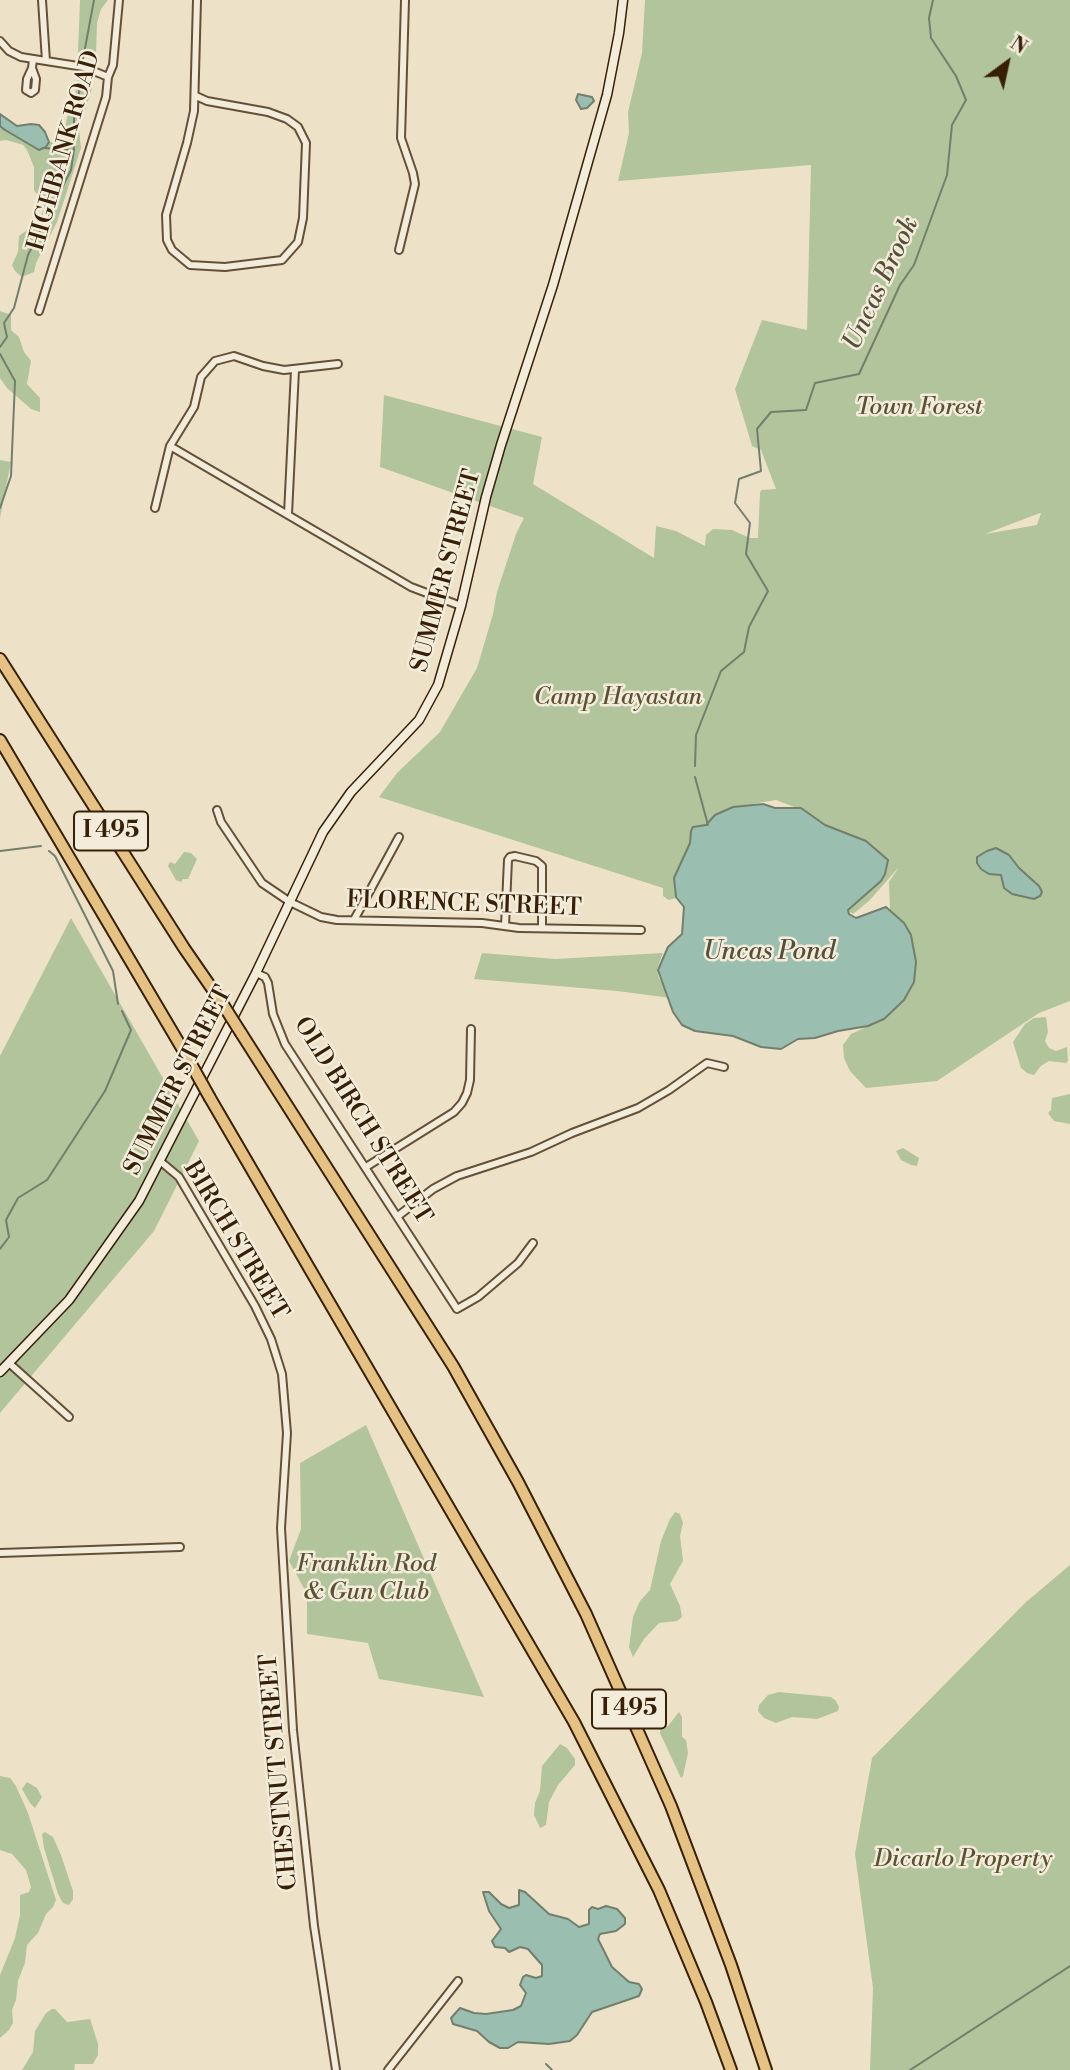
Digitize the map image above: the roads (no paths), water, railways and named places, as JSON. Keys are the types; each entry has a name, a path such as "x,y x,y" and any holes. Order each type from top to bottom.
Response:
{"highway":[{"name":"I 495","path":"0,659 453,1366 518,1482 586,1614 671,1806 732,1965 766,2070"},
{"name":"I 495","path":"0,740 579,1731 659,1890 731,2070"}],"main road":[{"name":"SUMMER STREET","path":"0,1372 82,1284 139,1201 256,973 319,839 364,777 411,730 430,702 446,662 500,445 550,295 607,95 620,33 623,0"}],"street":[{"path":"41,0 46,61"},
{"name":"HIGHBANK ROAD","path":"39,311 106,94 113,65 119,0"},
{"path":"196,96 207,101 268,112 287,119 298,127 306,144 303,218 298,242 282,260 225,267 190,265 172,250 167,240 166,215 187,143 196,96 197,0"},
{"path":"399,250 415,184 401,138 405,0"},
{"path":"0,41 17,55 85,67 108,77"},
{"path":"32,68 33,59"},
{"path":"155,508 170,446 194,407 201,377 215,361 234,356 272,369 295,370 338,365"},
{"path":"288,514 295,370"},
{"path":"170,446 411,587 461,606"},
{"name":"FLORENCE STREET","path":"217,810 221,822 254,874 274,893 321,917 641,930"},
{"path":"354,920 399,837"},
{"path":"505,926 510,857 515,856 536,861 542,866 542,927"},
{"name":"OLD BIRCH STREET","path":"256,973 265,977 268,983 273,1014 285,1044 457,1309 478,1297 518,1263 533,1243"},
{"path":"366,1167 454,1112 462,1103 470,1080 471,1029"},
{"path":"398,1216 433,1189 457,1176 531,1153 572,1133 638,1108 707,1063 724,1067"},
{"name":"BIRCH STREET","path":"160,1161 171,1168 183,1184 255,1306 271,1339 282,1374 288,1422 286,1469"},
{"path":"9,1363 69,1417"},
{"name":"CHESTNUT STREET","path":"286,1469 281,1528 293,1730 314,1926 336,2070"},
{"path":"0,1553 180,1547"},
{"path":"388,2070 458,1981"}],"water":[{"path":"578,94 592,97 594,101 587,108 581,109 576,100"},
{"path":"0,114 17,126 39,125 49,142 46,147 39,150 5,130 0,126"},
{"name":"Uncas Pond","path":"763,804 775,808 801,808 825,825 866,841 888,860 881,881 848,910 849,914 856,918 886,907 904,923 911,935 916,962 914,982 904,1000 884,1019 868,1026 815,1038 798,1039 781,1049 761,1047 733,1036 695,1031 682,1025 673,1012 658,970 668,947 682,934 684,907 676,897 674,878 690,843 691,831 693,827 706,825 715,815 733,807"},
{"path":"996,848 1009,855 1039,886 1042,892 1040,896 1034,899 1012,894 1004,888 1001,875 989,874 981,869 977,857"},
{"path":"519,1890 525,1892 549,1914 568,1919 579,1927 589,1924 589,1910 592,1907 598,1909 606,1906 617,1909 625,1918 625,1924 616,1931 600,1934 598,1939 612,1967 629,1982 639,1984 642,1989 639,1996 592,2012 570,2041 549,2044 518,2042 508,2048 500,2048 477,2031 453,2024 451,2018 460,2008 486,2014 513,2010 521,2006 526,1993 520,1985 523,1977 542,1976 542,1965 528,1949 520,1947 509,1952 505,1948 495,1947 492,1941 501,1929 489,1911 483,1892 489,1892 509,1908 519,1905"}],"waterway":[{"path":"83,59 94,0"},
{"name":"Uncas Brook","path":"695,766 696,735 721,671 744,652 749,627 768,591 746,554 750,523 735,503 739,479 761,471 757,429 771,412 806,410 815,383 859,374 900,285 914,265 947,175 952,125 966,100 956,76 931,38 929,18 933,0"},
{"path":"0,347 7,337 4,323 14,308 28,255 71,170 74,119 82,77"},
{"path":"44,148 73,150"},
{"path":"0,354 15,381 11,476 0,508"},
{"name":"Uncas Brook","path":"695,777 708,825"},
{"path":"0,851 41,846"},
{"path":"49,851 55,856 113,971 118,1004"},
{"path":"0,1249 9,1237 6,1220 18,1198 47,1180 105,1091 131,1030 122,1011"},
{"path":"910,2070 1070,1966"},
{"path":"546,2064 552,2070"}],"park label":[{"name":"Town Forest","path":"919,408"},
{"name":"Camp Hayastan","path":"618,698"},
{"name":"Franklin Rod & Gun Club","path":"366,1579"},
{"name":"Dicarlo Property","path":"963,1860"}]}
